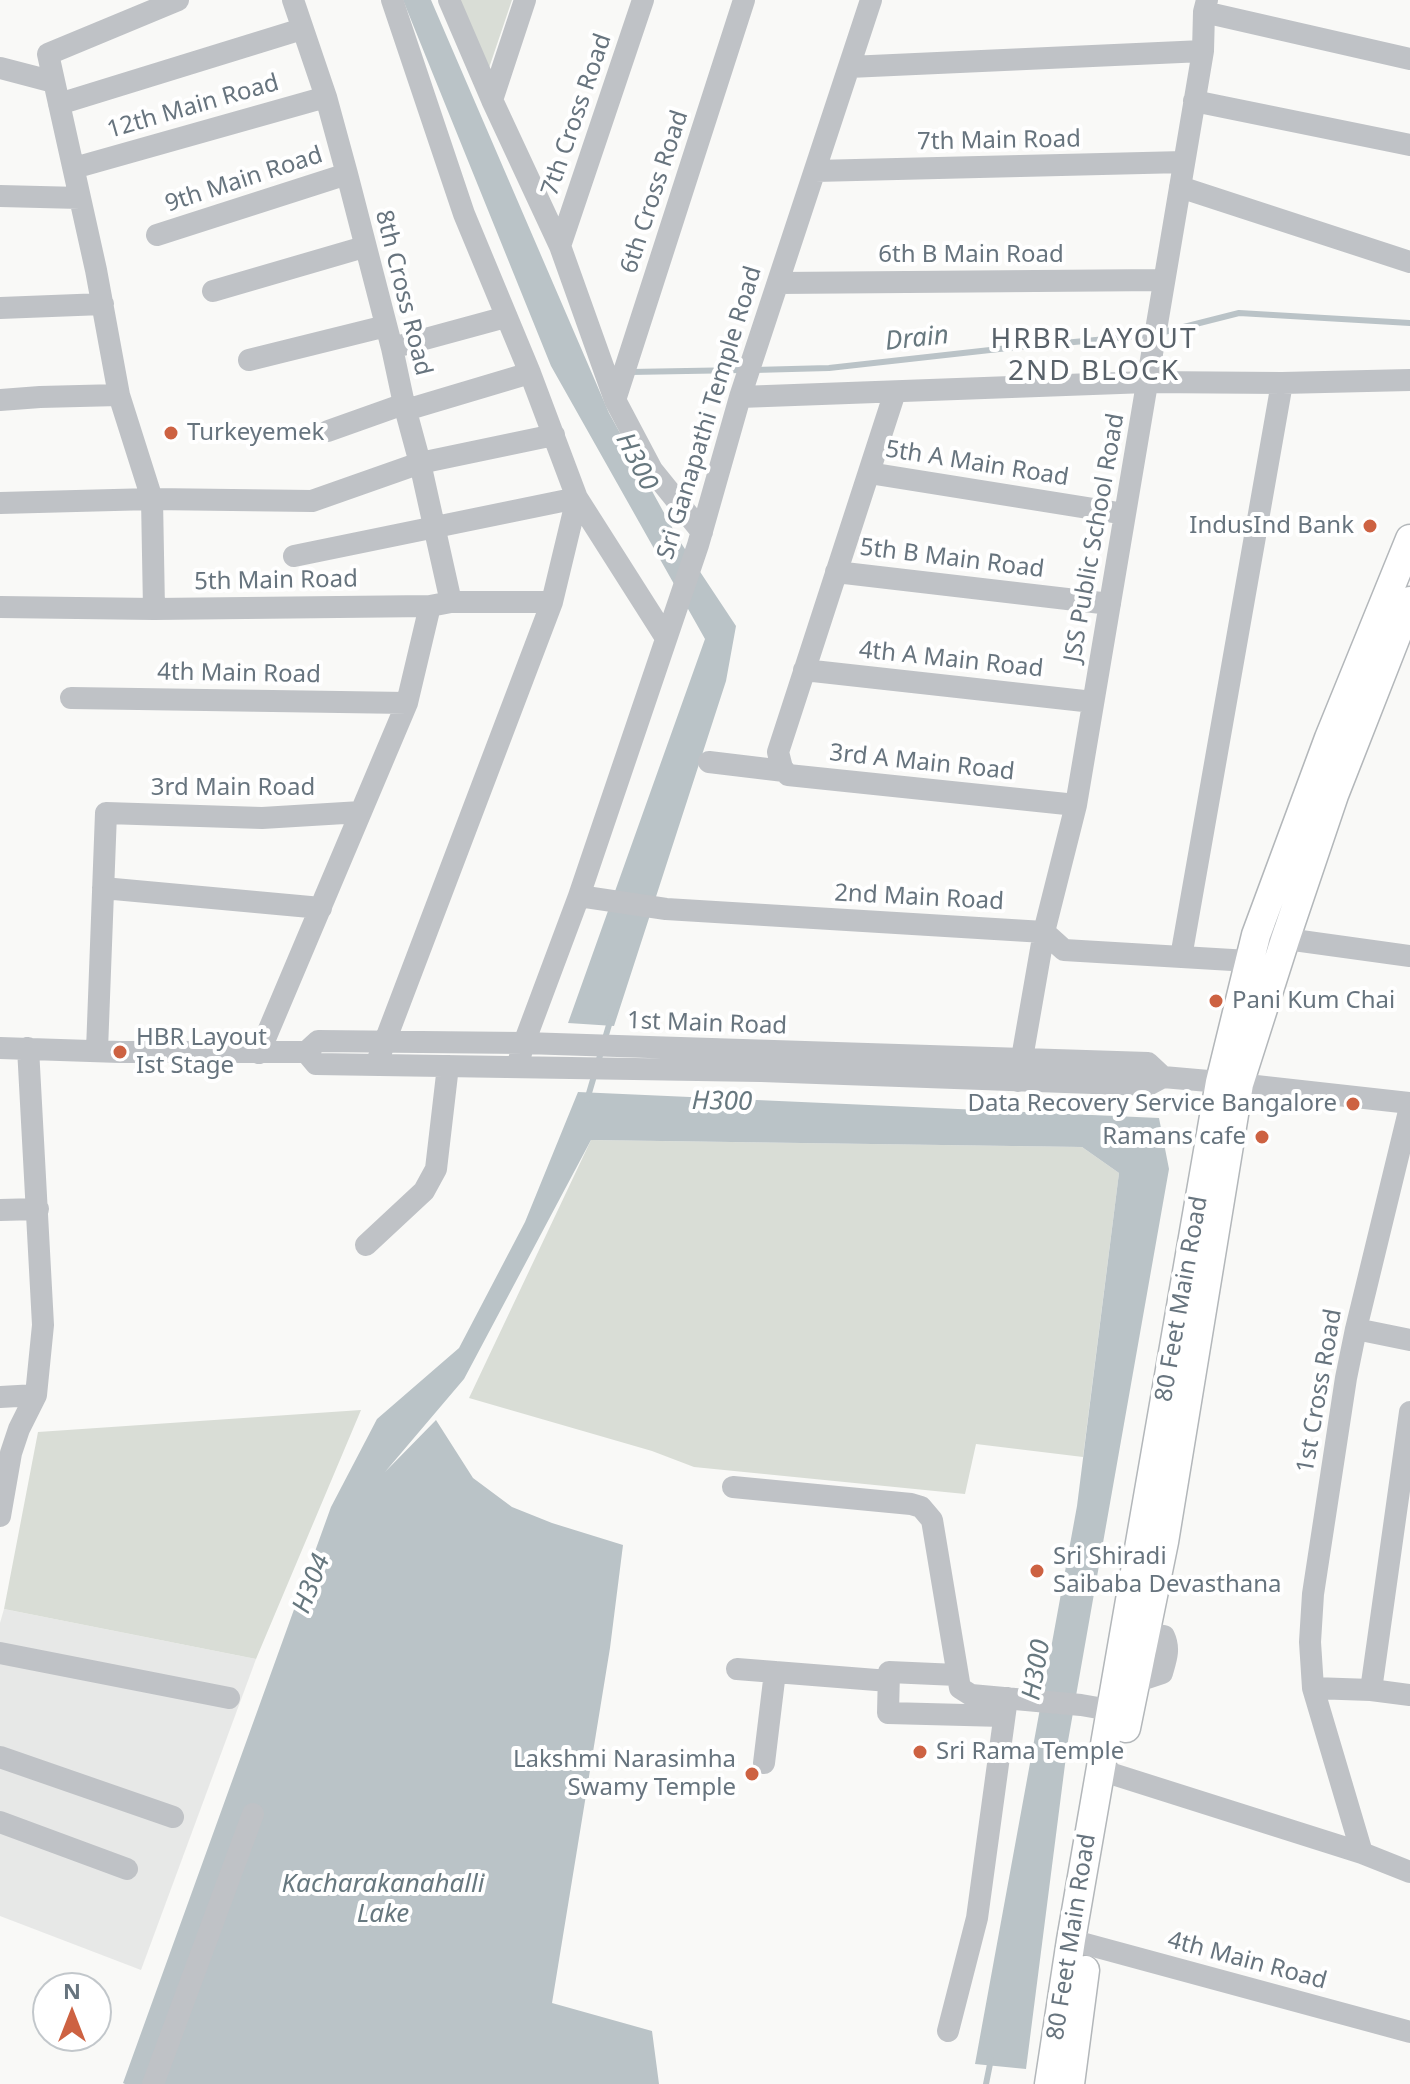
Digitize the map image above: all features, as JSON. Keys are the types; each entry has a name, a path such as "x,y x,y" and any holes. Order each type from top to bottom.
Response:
{"main road":[{"name":"80 Feet Main Road","path":"1049,2084 1079,1942 1252,948 1329,738 1410,539"},
{"name":"80 Feet Main Road","path":"1120,1712 1135,1682 1164,1542 1200,1329 1229,1083 1285,940 1334,795 1410,601"},
{"name":"80 Feet Main Road","path":"1070,2084 1079,1942"}],"street":[{"path":"154,609 152,499 119,395 103,304 48,54 178,0"},
{"name":"8th Cross Road","path":"259,1053 407,703 440,604 434,529 420,463 326,97 293,0"},
{"path":"392,0 464,214 530,373 577,498 666,638"},
{"path":"449,0 560,246 615,400 652,470 700,539"},
{"path":"492,100 525,0"},
{"name":"7th Cross Road","path":"560,246 643,0"},
{"name":"6th Cross Road","path":"615,400 744,0"},
{"name":"Sri Ganapathi Temple Road","path":"517,1067 579,896 700,539 740,397 871,0"},
{"path":"1206,6 1410,59"},
{"name":"JSS Public School Road","path":"1018,1081 1044,932 1076,805 1203,51 1206,6"},
{"path":"0,68 56,93 302,29"},
{"path":"849,67 1203,51"},
{"name":"12th Main Road","path":"74,168 326,97"},
{"path":"1194,101 1410,145"},
{"name":"7th Main Road","path":"815,171 1184,162"},
{"name":"9th Main Road","path":"157,235 347,174"},
{"path":"1180,187 1410,262"},
{"path":"0,196 80,198"},
{"path":"213,291 364,247"},
{"name":"6th B Main Road","path":"778,283 1164,280"},
{"path":"0,308 103,304"},
{"path":"392,348 506,317"},
{"path":"249,360 386,326"},
{"path":"328,431 530,373"},
{"path":"740,397 1147,382 1410,380"},
{"path":"1181,957 1282,383"},
{"path":"781,762 804,670 895,392"},
{"path":"0,400 119,395"},
{"path":"0,503 152,499 312,501 420,463 554,435"},
{"name":"5th A Main Road","path":"869,473 1125,514"},
{"path":"294,556 577,498"},
{"path":"376,1065 552,602 577,498"},
{"name":"5th B Main Road","path":"836,572 1110,604"},
{"name":"5th Main Road","path":"0,607 154,609 552,602"},
{"name":"4th A Main Road","path":"804,670 1093,702"},
{"name":"4th Main Road","path":"71,698 407,703"},
{"name":"3rd A Main Road","path":"709,762 781,762 788,775 1076,805"},
{"name":"3rd Main Road","path":"103,888 106,813 262,818 361,812"},
{"path":"97,1050 103,888 321,908"},
{"name":"2nd Main Road","path":"579,896 666,909 1044,932 1064,950 1181,957 1252,948 1285,940 1410,956"},
{"name":"1st Main Road","path":"0,1048 259,1053 306,1052 318,1041 524,1043 1148,1063 1163,1077 1410,1105"},
{"path":"0,1516 3,1478 19,1429 36,1395 43,1325 28,1048"},
{"path":"306,1052 316,1064 761,1071 1148,1085 1163,1077"},
{"path":"366,1245 431,1181 436,1169 448,1066"},
{"name":"1st Cross Road","path":"1362,1853 1313,1688 1310,1642 1313,1594 1346,1378 1410,1105"},
{"path":"0,1210 38,1209"},
{"path":"1356,1329 1410,1340"},
{"path":"0,1397 36,1395"},
{"path":"1371,1690 1410,1412"},
{"path":"733,1487 921,1507 932,1520 960,1688 971,1695 1012,1705"},
{"path":"0,1653 229,1698"},
{"path":"737,1669 889,1681"},
{"path":"764,1763 775,1672"},
{"path":"957,1675 889,1672 888,1713 1012,1705 1081,1705 1120,1712"},
{"path":"1313,1688 1410,1695"},
{"path":"948,2031 977,1918 1012,1705"},
{"path":"0,1757 173,1817"},
{"path":"1108,1773 1362,1853 1410,1872"},
{"path":"153,2084 253,1814"},
{"path":"0,1822 127,1869"},
{"name":"4th Main Road","path":"1079,1942 1410,2032"}],"shaded area":[{"path":"459,0 512,0 489,68"},
{"path":"591,1140 1082,1147 1119,1173 1083,1457 976,1444 965,1494 694,1467 652,1451 469,1398"},
{"path":"361,1410 256,1659 4,1609 38,1432"},
{"path":"4,1609 256,1659 141,1970 0,1916 0,1623"}],"water":[{"path":"403,0 431,0 609,413 679,540 736,626 726,681 614,1026 568,1023 705,639 551,366"},
{"name":"Kacharakanahalli Lake","path":"578,1092 1159,1118 1169,1169 1068,1741 1026,2069 975,2064 1077,1506 1119,1173 1082,1147 591,1140 464,1379 385,1472 436,1420 473,1478 512,1507 623,1545 610,1648 552,2003 652,2031 659,2084 125,2084 331,1507 377,1419 459,1348 525,1222"}],"waterway":[{"name":"Drain","path":"1160,333 1239,313 1410,323"},
{"name":"Drain","path":"754,370 829,368 1149,335"},
{"name":"Drain","path":"630,372 743,370"},
{"name":"H300","path":"587,1100 611,1018"},
{"name":"H300","path":"986,2084 991,2059"}],"place":[{"name":"Turkeyemek","path":"171,433"},
{"name":"IndusInd Bank","path":"1370,526"},
{"name":"Pani Kum Chai","path":"1216,1001"},
{"name":"HBR Layout Ist Stage","path":"120,1052"},
{"name":"Data Recovery Service Bangalore","path":"1353,1104"},
{"name":"Ramans cafe","path":"1262,1137"},
{"name":"Sri Shiradi Saibaba Devasthana","path":"1037,1571"},
{"name":"Sri Rama Temple","path":"920,1752"},
{"name":"Lakshmi Narasimha Swamy Temple","path":"752,1774"}],"district":[{"name":"HRBR LAYOUT 2ND BLOCK","path":"1094,356"}],"water label":[{"name":"H304","path":"312,1584"}]}
